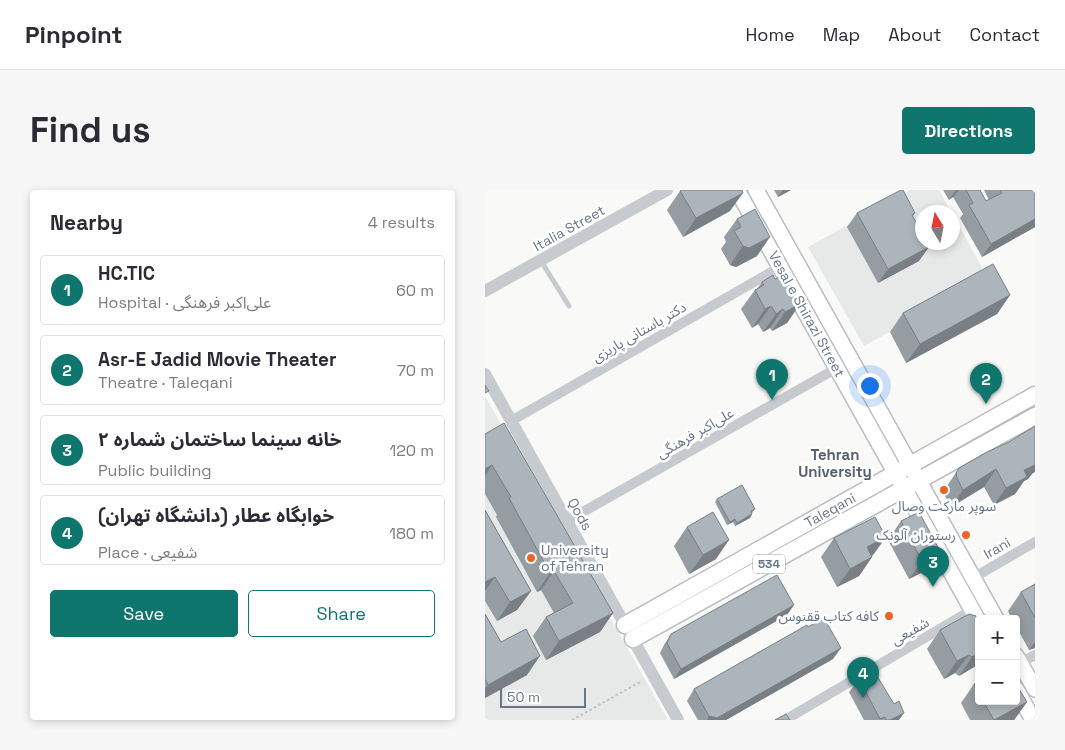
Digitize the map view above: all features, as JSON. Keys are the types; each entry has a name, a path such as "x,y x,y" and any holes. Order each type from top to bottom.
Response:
{"main road":[{"name":"Vesal e Shirazi Street","path":"737,190 837,368 903,469"},
{"name":"Vesal e Shirazi Street","path":"757,190 851,361 975,616"},
{"path":"780,267 795,258"},
{"path":"837,368 851,361"},
{"name":"Taleqani","path":"629,632 903,469 1035,395"},
{"name":"Taleqani","path":"629,632 911,485 1035,416"},
{"name":"Vesal e Shirazi Street","path":"911,485 973,578 993,615"},
{"path":"976,615 986,602"},
{"path":"1020,663 1035,689"},
{"path":"1020,696 1033,720"}],"street":[{"name":"Italia Street","path":"485,291 667,190"},
{"name":"دکتر باستانی پاریزی","path":"511,421 780,267"},
{"name":"علی‌اکبر فرهنگی","path":"567,521 837,368"},
{"name":"Qods","path":"485,374 678,720"},
{"name":"Irani","path":"973,578 1035,542"},
{"name":"شفیعی","path":"785,720 866,678 975,616"},
{"path":"1020,659 1035,655"}],"lane":[{"path":"541,260 569,306"}],"path":[{"path":"572,720 653,675"}],"shaded area":[{"path":"910,190 939,190 947,205 915,205 915,250 960,250 960,228 988,278 864,346 808,247"},
{"name":"University of Tehran","path":"485,396 668,720 485,720"}],"building":[{"path":"742,190 743,193 696,218 680,191"},
{"path":"903,190 915,213 912,215 915,220 915,250 923,250 888,269 857,213"},
{"path":"966,190 980,190 986,201 1002,193 1000,190 1035,190 1035,219 991,244 969,205 973,203"},
{"path":"755,209 770,237 749,248 743,246 734,231 741,227 737,219"},
{"path":"993,264 1010,295 920,344 903,313"},
{"path":"773,275 775,279 782,276 786,280 800,304 785,312 783,309 776,314 771,306 765,309 755,290 764,285 762,282"},
{"path":"485,385 489,391 485,393"},
{"path":"504,423 613,613 559,641 546,617 573,603 554,571 550,573 509,498 511,497 492,465 485,469 485,434"},
{"path":"1035,426 1035,465 1024,470 1027,477 1006,488 996,469 963,490 956,473 959,468"},
{"path":"742,485 755,509 751,511 752,514 737,523 735,519 730,522 717,499"},
{"path":"485,510 531,591 510,602 495,577 485,582"},
{"path":"713,512 729,540 703,555 687,527"},
{"path":"919,512 940,551 922,561 901,521"},
{"path":"875,517 886,537 867,547 872,557 850,569 834,538"},
{"path":"777,575 794,605 681,669 667,643 671,634"},
{"path":"1035,584 1035,618 1021,592"},
{"path":"485,614 501,642 526,629 540,656 488,685 485,679"},
{"path":"969,614 975,616 975,655 972,657 969,655 957,661 940,630"},
{"path":"824,618 841,648 717,718 709,716 694,689 807,625 808,627"},
{"path":"874,671 894,704 899,701 904,713 890,720 886,720 885,717 880,719 859,679"},
{"path":"1020,691 1027,702 994,720 985,705 1020,705"},
{"path":"786,714 790,720 775,720"}],"place":[{"name":"HC.TIC","path":"772,400"},
{"name":"Asr-E Jadid Movie Theater","path":"986,404"},
{"name":"سوپر مارکت وصال","path":"944,490"},
{"name":"رستوران آلونک","path":"966,535"},
{"name":"University of Tehran","path":"531,558"},
{"name":"خانه سینما ساختمان شماره ۲","path":"933,587"},
{"name":"کافه کتاب ققنوس","path":"889,616"},
{"name":"خوابگاه عطار (دانشگاه تهران)","path":"863,698"}],"district":[{"name":"Tehran University","path":"835,462"}]}
